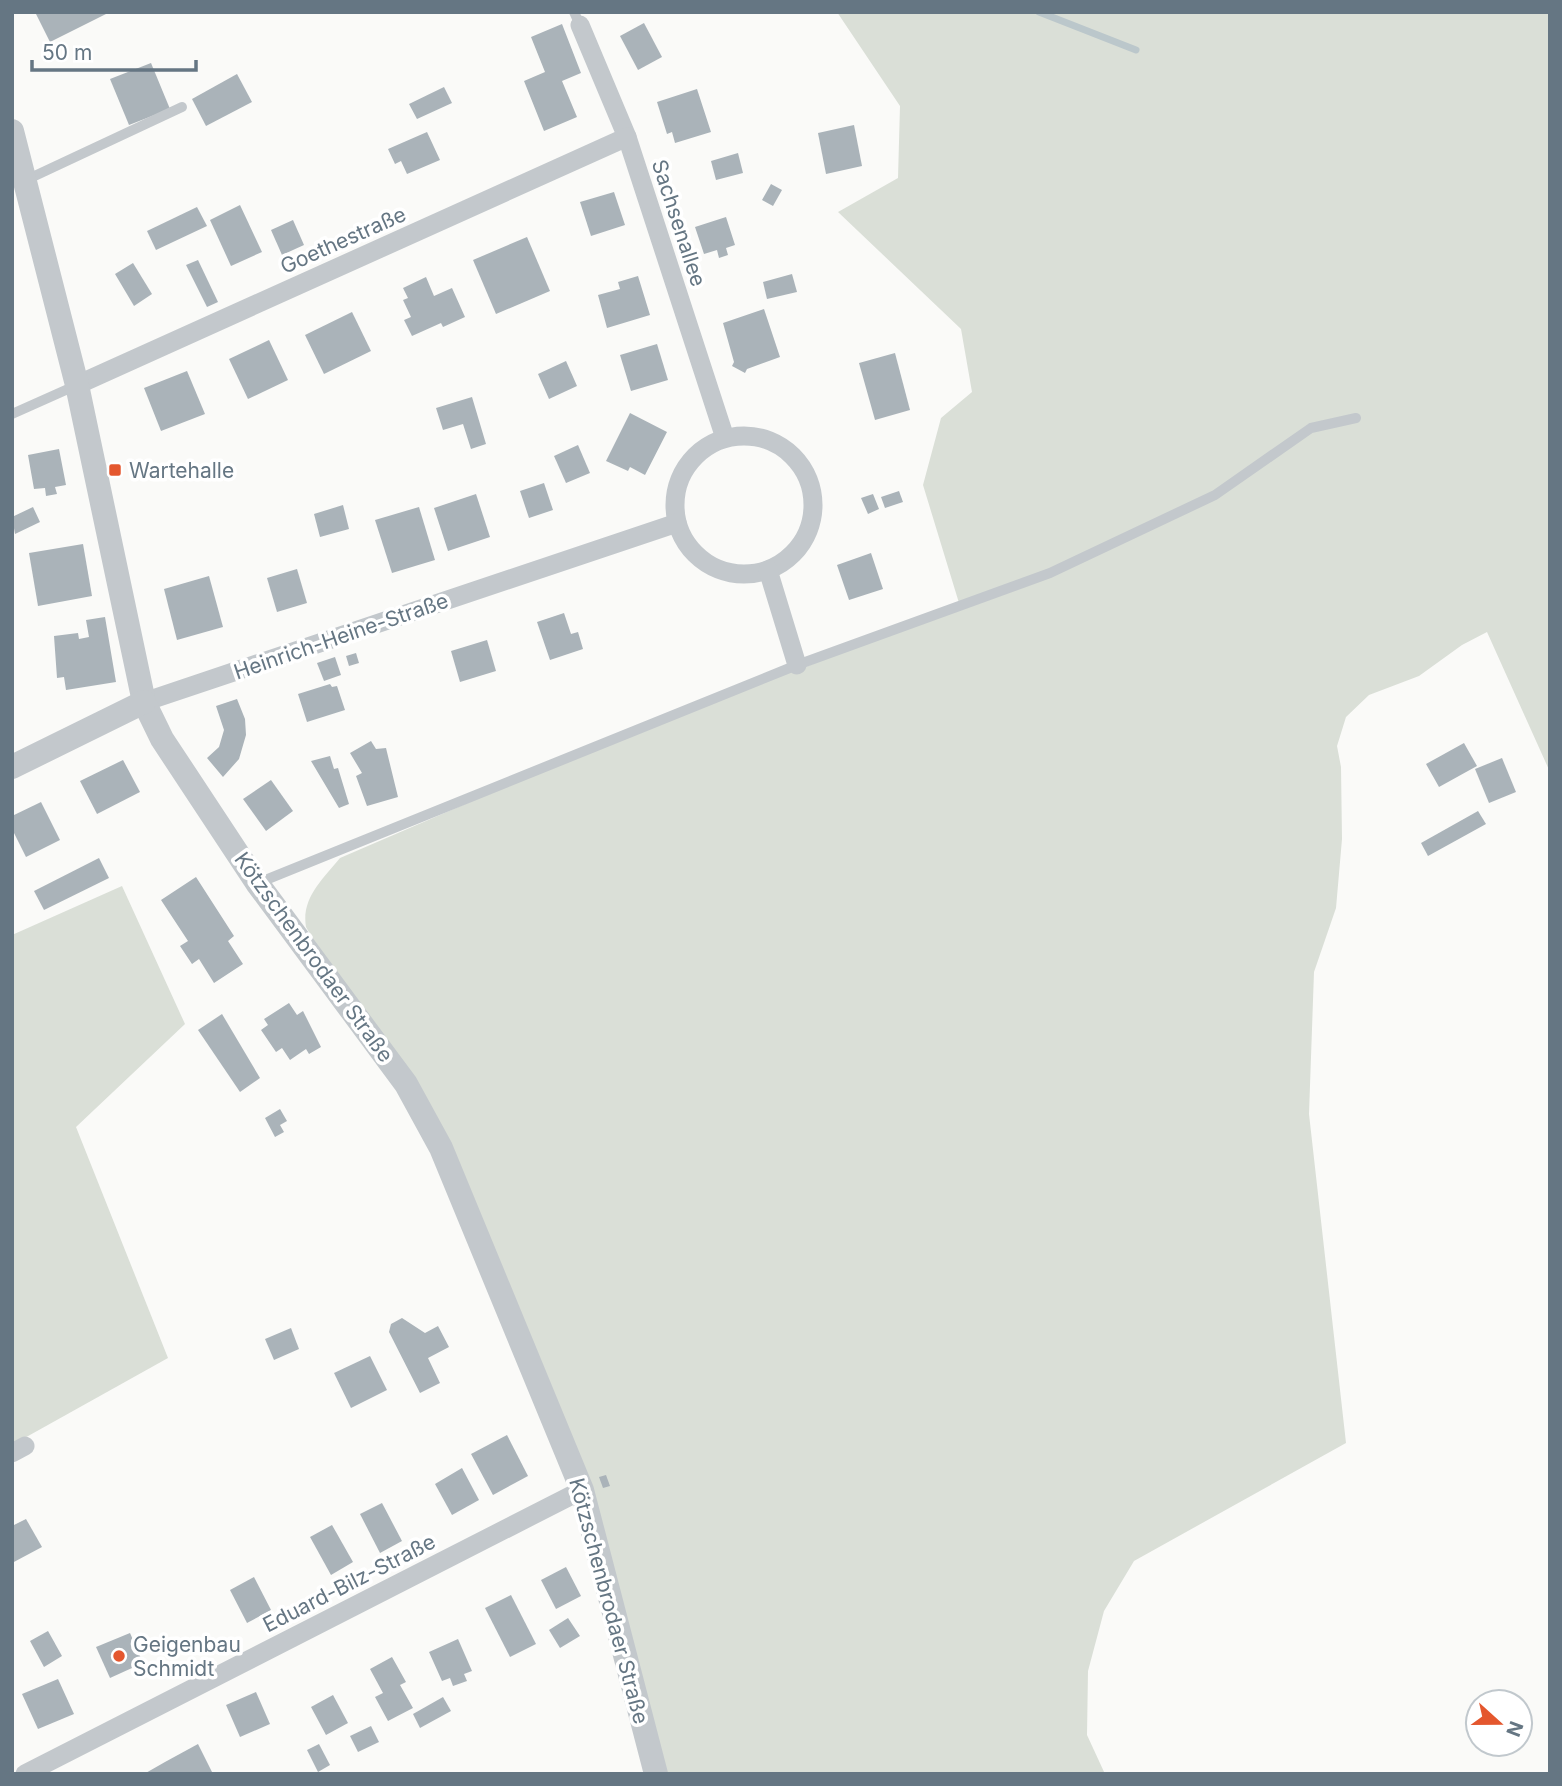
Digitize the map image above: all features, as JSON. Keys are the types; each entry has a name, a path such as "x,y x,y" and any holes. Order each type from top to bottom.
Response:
{"street":[{"name":"Sachsenallee","path":"577,19 627,137 725,438"},
{"name":"Kötzschenbrodaer Straße","path":"12,131 77,385 144,702 162,739 257,883 406,1084 441,1148 582,1490 656,1774"},
{"name":"Goethestraße","path":"77,385 627,137"},
{"path":"748,436 771,441 791,454 805,473 813,495 812,519 804,541 789,558 768,570 746,575 723,571 702,561 686,544 677,523 676,496 684,471 701,451 725,438 748,436"},
{"name":"Heinrich-Heine-Straße","path":"12,767 144,702 677,523"},
{"path":"768,570 797,665"},
{"name":"Eduard-Bilz-Straße","path":"25,1774 582,1490"}],"lane":[{"path":"26,180 182,107"},
{"path":"12,414 77,385"},
{"path":"257,883 797,665 1050,573 1215,495 1311,428 1356,418"}],"shaded area":[{"path":"837,12 1550,12 1550,772 1487,632 1462,645 1419,676 1369,695 1346,717 1337,746 1341,767 1342,839 1336,908 1314,972 1309,1114 1346,1443 1134,1561 1104,1611 1088,1671 1087,1735 1105,1774 665,1774 487,1242 306,927 305,917 310,898 320,881 340,858 672,715 808,666 959,603 923,485 941,418 972,392 961,329 838,212 898,178 900,106"},
{"path":"122,886 185,1024 76,1127 168,1358 12,1445 12,935"}],"building":[{"path":"35,12 110,12 50,42"},
{"path":"644,23 662,57 638,70 620,36"},
{"path":"562,24 581,73 562,81 577,117 544,131 524,81 545,72 531,37"},
{"path":"151,63 170,109 129,125 110,79"},
{"path":"237,74 252,102 206,126 192,99"},
{"path":"444,87 452,103 417,119 409,104"},
{"path":"697,89 711,132 675,143 672,132 667,134 657,102"},
{"path":"854,125 862,166 826,174 818,133"},
{"path":"427,132 440,160 407,174 401,161 395,164 388,149"},
{"path":"738,153 743,173 716,180 711,161"},
{"path":"771,184 782,190 773,206 762,200"},
{"path":"614,192 625,225 591,236 580,202"},
{"path":"240,205 262,252 231,266 210,220"},
{"path":"197,207 207,226 156,250 147,231"},
{"path":"726,217 735,245 726,248 728,255 719,258 717,250 704,254 695,227"},
{"path":"293,220 304,245 282,255 271,230"},
{"path":"527,237 550,291 496,314 473,260"},
{"path":"198,260 218,302 207,307 186,265"},
{"path":"133,263 152,294 134,306 115,274"},
{"path":"792,274 797,292 767,299 763,282"},
{"path":"638,276 650,315 607,328 598,295 620,289 618,282"},
{"path":"426,277 434,296 452,288 465,317 443,327 441,323 412,336 404,320 411,317 403,300 408,298 403,288"},
{"path":"764,309 780,357 747,369 745,373 732,366 734,362 723,323"},
{"path":"352,312 371,351 324,374 305,335"},
{"path":"269,340 288,380 248,399 229,359"},
{"path":"657,344 668,380 631,391 620,355"},
{"path":"895,353 910,410 875,420 859,363"},
{"path":"566,361 577,386 549,399 538,374"},
{"path":"187,371 205,414 161,431 144,388"},
{"path":"472,397 486,444 471,449 463,424 443,430 436,408"},
{"path":"630,413 667,432 645,475 630,467 628,471 606,461"},
{"path":"578,445 590,473 566,483 554,456"},
{"path":"59,449 66,485 55,487 57,494 46,496 45,488 34,489 28,455"},
{"path":"544,483 553,510 529,518 520,491"},
{"path":"899,491 903,502 885,508 881,497"},
{"path":"476,494 490,537 448,551 434,508"},
{"path":"873,494 879,509 868,514 861,498"},
{"path":"343,505 349,529 320,537 314,514"},
{"path":"33,507 40,522 15,534 12,517"},
{"path":"419,507 435,560 392,573 375,520"},
{"path":"83,544 92,596 38,606 29,553"},
{"path":"871,553 883,589 849,600 837,565"},
{"path":"297,569 307,603 277,612 267,578"},
{"path":"209,576 223,627 177,640 164,589"},
{"path":"564,613 571,634 578,632 583,649 550,660 537,622"},
{"path":"105,617 116,682 66,690 64,677 57,678 54,636 78,633 79,639 89,637 86,620"},
{"path":"487,640 496,671 460,682 451,651"},
{"path":"356,653 359,663 349,666 346,656"},
{"path":"335,657 341,675 324,681 317,663"},
{"path":"330,684 332,687 337,686 345,710 307,722 298,694"},
{"path":"237,699 245,719 246,735 239,759 223,777 207,758 219,747 224,730 216,706"},
{"path":"371,741 376,749 386,748 398,797 367,806 356,776 362,773 350,753"},
{"path":"1464,743 1477,766 1439,787 1426,764"},
{"path":"330,756 334,769 338,768 349,804 339,808 311,761"},
{"path":"1502,758 1516,792 1489,803 1475,769"},
{"path":"123,760 140,792 97,814 80,781"},
{"path":"271,780 293,811 266,831 243,799"},
{"path":"41,802 60,840 26,857 12,829 12,816"},
{"path":"1478,811 1486,824 1428,856 1421,843"},
{"path":"99,858 109,878 44,910 34,891"},
{"path":"196,877 234,936 228,941 243,964 214,983 199,959 192,964 180,946 188,941 161,900"},
{"path":"289,1003 297,1015 303,1011 321,1047 309,1054 306,1049 290,1060 282,1048 276,1052 261,1030 268,1025 264,1019"},
{"path":"222,1014 260,1078 240,1092 198,1030"},
{"path":"280,1109 287,1121 280,1125 284,1132 275,1137 265,1118"},
{"path":"402,1318 425,1333 438,1326 449,1347 428,1358 440,1383 420,1393 389,1332 391,1324"},
{"path":"291,1328 299,1349 274,1360 265,1339"},
{"path":"370,1356 387,1390 351,1408 334,1373"},
{"path":"507,1435 528,1476 493,1495 471,1454"},
{"path":"462,1468 479,1500 452,1515 435,1484"},
{"path":"606,1475 610,1486 603,1488 599,1477"},
{"path":"382,1503 402,1541 380,1553 360,1514"},
{"path":"26,1519 42,1547 12,1563 12,1526"},
{"path":"332,1525 353,1562 331,1575 310,1537"},
{"path":"566,1567 581,1596 556,1609 541,1580"},
{"path":"254,1577 271,1610 247,1623 230,1590"},
{"path":"511,1595 536,1644 510,1657 485,1608"},
{"path":"568,1618 580,1636 560,1648 549,1630"},
{"path":"48,1631 62,1656 44,1667 30,1641"},
{"path":"130,1633 143,1663 110,1678 96,1647"},
{"path":"458,1639 472,1671 464,1674 467,1681 453,1686 450,1678 442,1681 429,1652"},
{"path":"392,1657 406,1682 400,1685 413,1708 388,1721 375,1697 383,1693 370,1669"},
{"path":"58,1679 74,1714 38,1729 22,1694"},
{"path":"256,1692 270,1724 240,1737 226,1705"},
{"path":"333,1695 348,1723 326,1735 311,1707"},
{"path":"443,1697 451,1711 420,1728 413,1714"},
{"path":"371,1726 379,1742 358,1752 350,1736"},
{"path":"198,1744 213,1774 144,1774 165,1762"},
{"path":"319,1744 330,1765 318,1772 307,1750"}],"waterway":[{"path":"1039,12 1136,50"}],"place":[{"name":"Wartehalle","path":"115,470"},
{"name":"Geigenbau Schmidt","path":"119,1656"}]}
